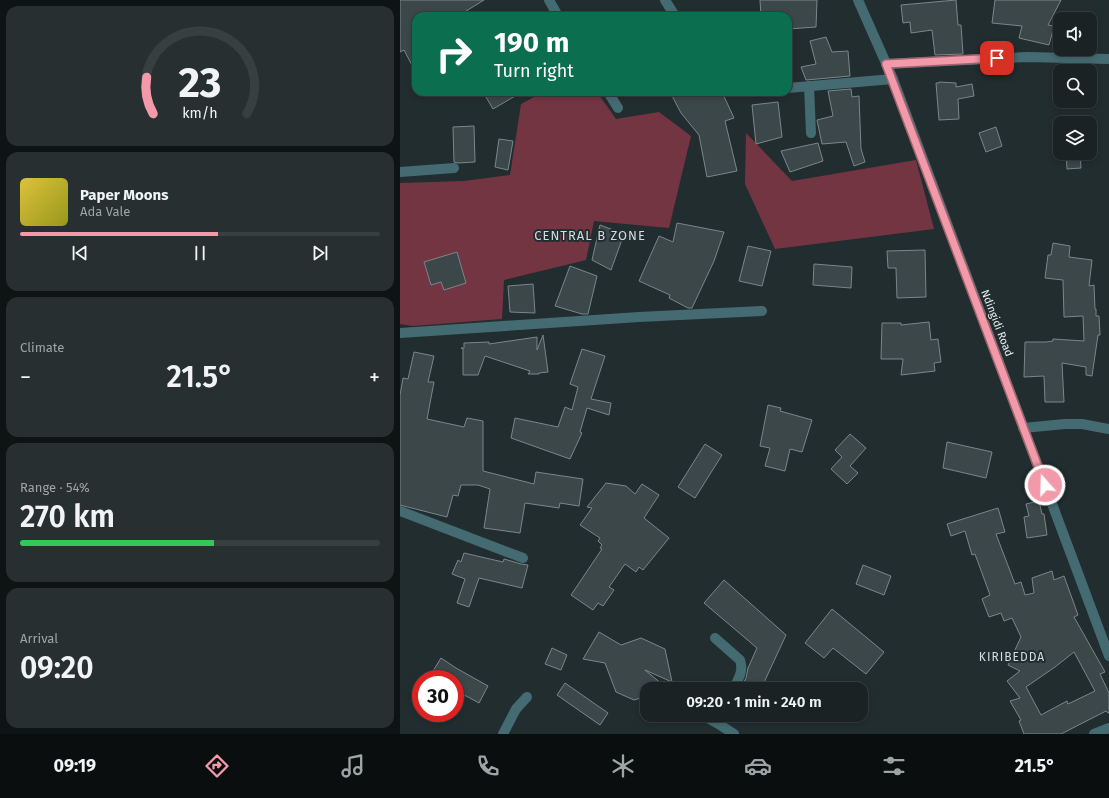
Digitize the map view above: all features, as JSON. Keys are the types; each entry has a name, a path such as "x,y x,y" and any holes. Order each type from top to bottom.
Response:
{"street":[{"path":"549,0 556,12"},
{"path":"665,0 672,12"},
{"name":"Ndingidi Road","path":"858,0 893,79 1109,656"},
{"path":"886,64 1028,57 1109,59"},
{"path":"792,88 893,79"},
{"path":"809,86 811,133"},
{"path":"610,96 618,108"},
{"path":"400,172 454,168"},
{"path":"400,333 639,317 762,311"},
{"path":"1023,428 1082,424 1109,429"},
{"path":"400,511 523,558"},
{"path":"715,638 740,660 742,672 737,682"},
{"path":"503,734 516,710 527,697"},
{"path":"722,722 734,734"},
{"path":"1094,734 1109,728"}],"shaded area":[{"path":"536,96 600,96 616,119 659,112 691,136 669,228 594,221 586,260 504,280 502,319 413,326 400,324 400,183 464,181 510,175 521,104"},
{"path":"746,133 792,181 916,160 934,229 775,249 745,184"}],"building":[{"path":"400,0 484,0 464,12 412,12 412,65 404,50 400,52"},
{"path":"760,0 817,0 816,27 792,29 792,12 761,12"},
{"path":"956,0 958,25 961,25 963,54 935,55 932,30 911,33 910,22 903,23 901,5"},
{"path":"995,0 1061,0 1055,12 1053,12 1053,15 1048,25 1053,26 1049,45 1019,38 1022,26 992,23"},
{"path":"826,37 832,52 848,51 850,76 806,80 801,67 816,64 810,41"},
{"path":"936,83 956,83 956,87 972,84 974,96 958,99 959,119 939,120"},
{"path":"851,89 852,97 859,96 861,149 865,162 854,166 846,142 822,144 817,120 833,116 828,91"},
{"path":"485,96 515,96 493,109"},
{"path":"672,96 724,96 734,118 725,121 737,171 707,177 699,135 681,113"},
{"path":"778,102 782,137 756,144 752,105"},
{"path":"474,126 475,162 454,162 453,127"},
{"path":"996,127 1002,146 986,152 979,133"},
{"path":"499,139 513,141 508,170 495,167"},
{"path":"818,143 823,161 790,172 781,151"},
{"path":"1066,160 1080,160 1081,168 1067,169"},
{"path":"677,223 724,232 714,261 692,308 688,308 669,298 670,295 639,281 659,236 673,242"},
{"path":"600,225 624,234 611,270 592,260"},
{"path":"1053,243 1070,246 1069,257 1092,260 1089,286 1094,285 1096,316 1099,316 1100,335 1098,335 1092,376 1086,375 1086,367 1062,363 1064,402 1045,402 1044,376 1024,377 1025,342 1046,342 1053,341 1053,339 1084,341 1083,316 1064,317 1063,280 1045,278 1048,255 1051,255"},
{"path":"748,246 771,251 762,286 739,281"},
{"path":"925,250 926,297 897,298 896,268 888,268 887,251"},
{"path":"457,252 466,283 444,290 441,282 431,285 424,262"},
{"path":"814,264 852,267 851,288 813,285"},
{"path":"570,266 597,276 588,314 582,314 555,306"},
{"path":"533,284 535,313 510,312 508,286"},
{"path":"929,322 931,340 938,339 941,362 934,363 935,371 901,375 903,359 881,359 882,323 901,323 901,325"},
{"path":"543,335 548,372 528,374 530,371 485,356 478,375 463,375 463,349 461,348 464,348 464,343 489,342 489,344 537,337 537,350"},
{"path":"582,349 605,356 591,399 611,403 609,415 587,408 580,432 582,433 570,459 511,438 515,418 558,427 565,407 572,410 578,387 570,384"},
{"path":"414,352 434,356 428,382 434,382 427,419 464,427 467,418 483,421 483,471 534,484 536,472 583,479 579,506 560,503 559,508 525,503 520,533 484,528 490,489 478,485 461,485 458,496 453,495 447,517 400,505 400,395 403,378 408,379"},
{"path":"768,405 781,408 780,411 812,420 802,452 790,449 785,471 765,466 770,448 760,446"},
{"path":"850,434 866,448 850,466 858,473 847,484 831,469 842,457 835,450"},
{"path":"947,442 992,452 986,478 943,468"},
{"path":"705,444 722,455 695,498 678,487"},
{"path":"606,483 626,486 635,494 642,484 659,495 644,518 669,538 643,570 639,567 636,572 625,564 609,587 614,590 603,606 598,603 593,610 571,595 602,549 600,548 602,545 598,541 600,538 580,525 592,508 587,507"},
{"path":"1039,501 1042,514 1044,514 1047,535 1027,538 1024,517 1029,516 1026,504"},
{"path":"998,508 1005,532 996,534 1015,584 1021,582 1025,595 1034,593 1032,578 1052,571 1054,580 1064,576 1078,615 1074,617 1105,672 1100,674 1109,693 1109,713 1106,711 1061,734 1024,734 1019,721 1021,720 1010,701 1020,698 1007,681 1020,671 1008,665 1021,637 1012,618 1004,621 1001,613 989,617 982,599 990,595 975,554 972,555 965,531 951,536 947,524","holes":["1074,652 1095,691 1068,704 1067,701 1041,715 1026,687"]},
{"path":"464,553 503,562 504,559 528,565 522,588 479,578 469,607 457,603 465,579 452,574 458,560 461,562"},
{"path":"863,565 891,576 884,595 856,584"},
{"path":"724,580 786,635 764,682 744,682 757,648 704,603"},
{"path":"832,609 884,652 866,674 833,648 824,658 805,643"},
{"path":"599,632 621,645 641,638 665,649 672,682 645,670 660,682 640,682 640,698 634,700 616,692 605,663 583,659"},
{"path":"552,648 567,655 561,670 545,664"},
{"path":"441,658 460,670 434,670"},
{"path":"464,672 488,686 479,703 464,695"},
{"path":"565,683 608,713 600,725 557,695"}],"district":[{"name":"CENTRAL B ZONE","path":"590,235"},
{"name":"KIRIBEDDA","path":"1012,657"}],"route":[{"path":"997,58 886,64 893,79 1045,485"}]}
